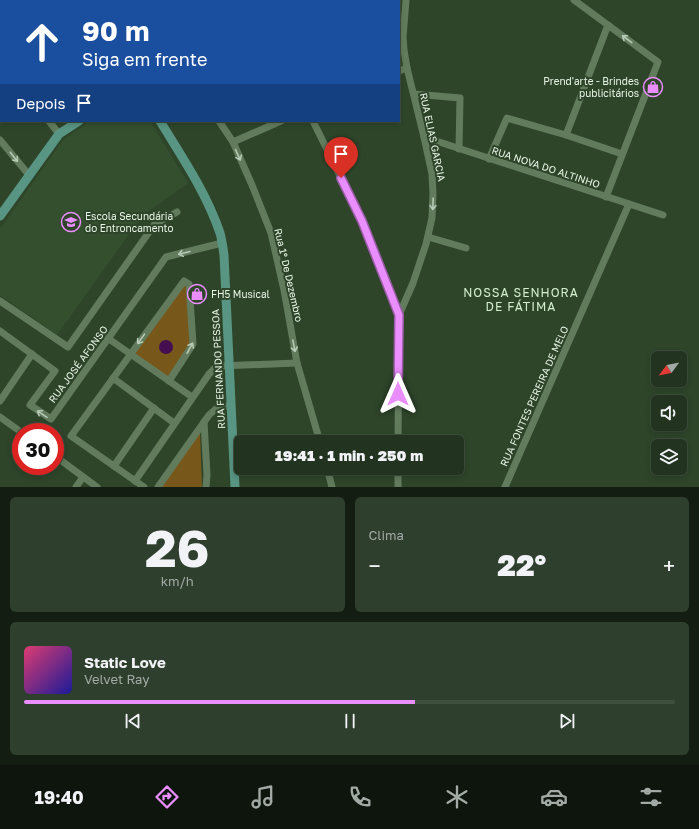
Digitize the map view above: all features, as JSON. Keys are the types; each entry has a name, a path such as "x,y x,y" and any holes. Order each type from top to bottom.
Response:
{"street":[{"name":"RUA ELIAS GARCIA","path":"398,435 399,315 413,283 428,237 432,218 433,194 432,174 404,50 403,37 406,0"},
{"path":"574,0 658,62 606,197"},
{"path":"566,135 608,25"},
{"path":"400,71 407,68"},
{"path":"414,94 460,98 459,149"},
{"path":"489,159 507,118 566,135 622,154"},
{"path":"50,122 59,134"},
{"path":"0,216 59,134 77,122"},
{"name":"RUA FERNANDO PESSOA","path":"161,122 199,183 220,234 222,243 224,255 235,487"},
{"name":"Rua 1º De Dezembro","path":"220,122 233,142 271,233 284,290 297,363 318,435"},
{"path":"313,122 362,221 399,315"},
{"path":"233,142 270,123"},
{"name":"RUA NOVA DO ALTINHO","path":"424,137 663,215"},
{"path":"0,140 29,175"},
{"name":"RUA FONTES PEREIRA DE MELO","path":"505,487 629,204"},
{"path":"0,301 68,346 154,225 177,212"},
{"path":"428,237 466,248"},
{"name":"RUA JOSÉ AFONSO","path":"0,331 55,371 30,405 51,419 166,257 222,243"},
{"path":"144,487 71,436 184,281 189,284 193,344 169,381"},
{"path":"108,339 192,397"},
{"path":"0,400 32,354"},
{"path":"135,481 192,397 214,369 220,366 297,363"},
{"path":"113,378 174,423"},
{"path":"158,487 209,415 218,407 231,406"},
{"path":"114,466 154,408"},
{"path":"0,417 12,426"},
{"path":"204,422 207,475 206,487"},
{"path":"64,463 97,487"},
{"path":"329,475 332,487"},
{"path":"398,475 398,487"},
{"path":"76,487 83,477"}],"shaded area":[{"name":"Escola Secundária do Entroncamento","path":"89,122 151,122 188,183 142,216 57,335 0,295 0,229 63,140"},
{"path":"184,283 188,286 192,344 169,379 134,354"},
{"path":"163,340 169,340 173,344 173,350 169,354 163,354 159,350 159,344"},
{"path":"200,430 202,487 160,487"}],"place":[{"name":"Prend'arte - Brindes publicitários","path":"653,87"},
{"name":"Escola Secundária do Entroncamento","path":"71,222"},
{"name":"FH5 Musical","path":"197,294"}],"district":[{"name":"NOSSA SENHORA DE FÁTIMA","path":"521,300"}],"route":[{"path":"341,178 362,221 399,315 398,394"}]}
